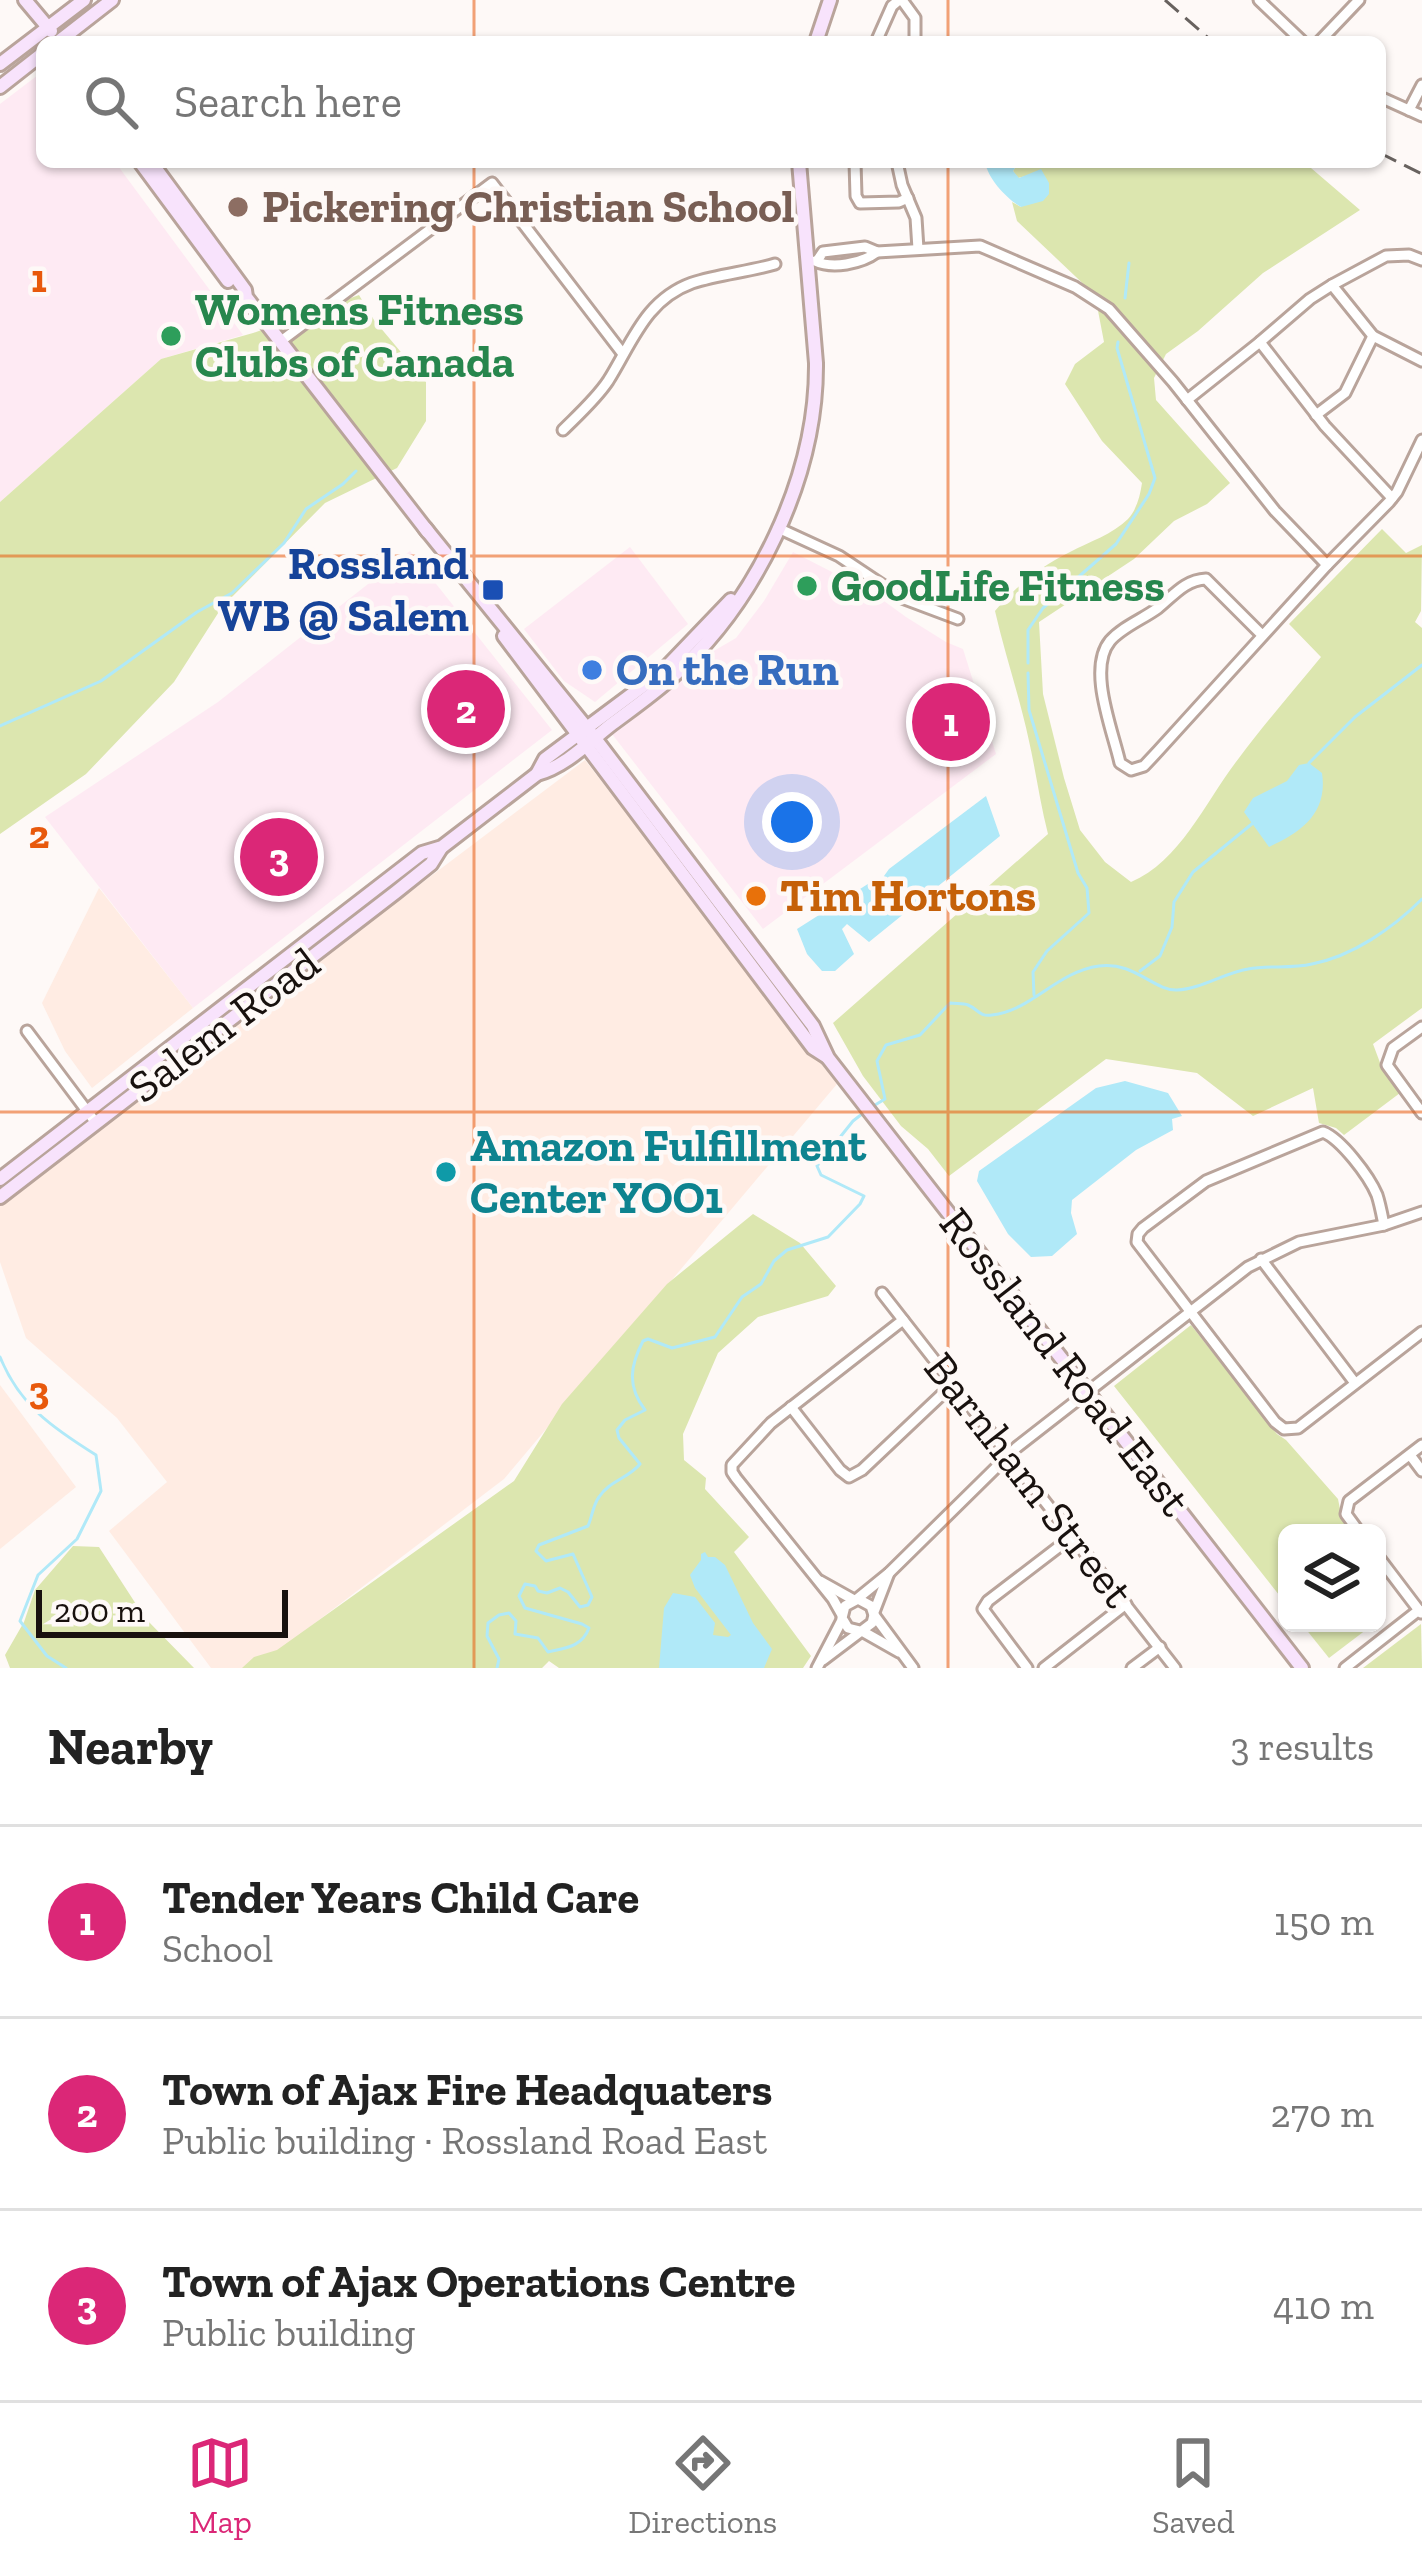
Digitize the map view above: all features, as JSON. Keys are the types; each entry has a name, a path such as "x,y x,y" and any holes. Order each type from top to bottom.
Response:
{"main road":[{"path":"25,0 54,36"},
{"path":"58,36 84,0"},
{"path":"60,36 112,0"},
{"path":"818,36 830,0"},
{"path":"0,64 36,48"},
{"path":"0,87 36,59"},
{"name":"Rossland Road East","path":"144,168 237,293 246,297 281,341 813,1027 828,1058 1302,1668"},
{"name":"Rossland Road East","path":"155,168 246,297"},
{"name":"Salem Road","path":"0,1197 92,1117 422,853 442,847 537,774 544,759 672,677 721,625 790,506 806,452 816,384 812,262 800,168"},
{"name":"Salem Road","path":"0,1179 92,1117"}],"street":[{"path":"879,36 892,6 901,0 915,18 915,36"},
{"path":"1258,0 1297,36"},
{"path":"1325,36 1359,0"},
{"path":"1408,110 1422,85"},
{"path":"1386,100 1422,116"},
{"path":"855,168 860,202 908,198"},
{"path":"899,168 916,218 918,249"},
{"path":"281,341 492,183 622,354"},
{"path":"812,262 823,252 865,247 877,252 980,246 1075,287 1109,309 1275,511 1327,565"},
{"path":"1187,400 1331,285 1386,256 1409,254 1422,260"},
{"path":"563,430 607,383 652,308 691,284 775,264"},
{"path":"1331,285 1373,336 1422,361"},
{"path":"1316,415 1345,393 1373,336"},
{"path":"1260,342 1316,415 1392,498"},
{"path":"1262,635 1206,579 1191,580 1109,642 1100,677 1120,763 1131,770 1144,766 1392,498 1422,440"},
{"path":"778,528 839,556 902,598 958,619"},
{"path":"1422,1027 1393,1048 1387,1065 1422,1113"},
{"path":"27,1031 92,1117"},
{"path":"1384,1226 1372,1186 1330,1134 1316,1134 1195,1188 1138,1234 1137,1242 1284,1429 1298,1427 1422,1332"},
{"path":"820,1664 845,1606 889,1573 1009,1454 1190,1312 1261,1259 1311,1238 1384,1226 1422,1212"},
{"path":"1261,1259 1355,1383"},
{"name":"Barnham Street","path":"882,1293 1175,1668"},
{"path":"901,1653 848,1628 732,1472 732,1465 770,1424 903,1320"},
{"path":"791,1407 849,1477 953,1384"},
{"path":"1353,1524 1346,1514 1349,1502 1422,1445"},
{"path":"1410,1455 1422,1471"},
{"path":"1027,1668 983,1609 1073,1536"},
{"path":"1345,1668 1420,1612 1386,1568"},
{"path":"820,1664 869,1627 889,1573"},
{"path":"815,1579 869,1604 914,1668"},
{"path":"1044,1668 1126,1604"},
{"path":"1132,1668 1160,1648"}],"shaded area":[{"path":"36,77 36,168 119,168 243,335 161,359 0,502 0,104"},
{"path":"630,547 688,624 595,702 564,681 524,629"},
{"path":"410,551 552,730 193,1008 45,817 218,702"},
{"path":"793,552 873,593 963,649 996,754 763,929 612,734 700,659 736,638"},
{"path":"585,760 837,1084 504,1479 256,1668 211,1668 109,1531 167,1482 117,1418 26,1338 0,1262 0,1201"},
{"path":"99,888 193,1008 92,1088 65,1051 42,1003"},
{"path":"0,1385 76,1487 0,1549"}],"green space":[{"path":"1311,168 1360,210 1263,273 1166,354 1154,378 1156,400 1230,483 1207,504 1174,521 1134,559 1039,622 1043,694 1080,830 1105,862 1131,882 1178,845 1249,745 1321,657 1289,624 1382,529 1406,553 1422,545 1421,611 1415,622 1422,628 1422,1008 1373,1044 1382,1068 1400,1093 1344,1135 1319,1123 1313,1088 1253,1116 1197,1073 1106,1059 949,1176 901,1126 863,1076 833,1023 1048,834 995,611 1039,570 1122,524 1134,511 1140,493 1142,483 1102,441 1065,384 1075,364 1104,342 1095,295 1017,221 1012,202 1021,207 1030,175 1018,178 1013,171"},
{"path":"359,295 426,382 426,421 397,468 325,503 222,607 174,682 86,774 0,834 0,502 161,359"},
{"path":"753,1214 800,1243 836,1286 828,1296 758,1317 718,1353 683,1434 684,1460 706,1478 705,1489 749,1537 734,1552 811,1656 803,1668 559,1668 549,1661 542,1668 242,1668 254,1657 277,1650 514,1481 562,1404 667,1284"},
{"path":"1191,1325 1277,1434 1338,1499 1351,1524 1278,1524 1278,1594 1114,1386"},
{"path":"73,1546 99,1547 145,1618 194,1668 10,1668 5,1655 35,1590"},
{"path":"1421,1624 1422,1668 1363,1668"},
{"path":"1308,1632 1363,1632 1329,1658"}],"water":[{"path":"987,168 1015,168 1019,178 1041,169 1049,194 1043,201 1021,207"},
{"path":"1309,763 1322,773 1317,810 1302,828 1269,847 1244,812 1253,798 1287,781 1299,765"},
{"path":"986,796 1000,836 869,942 847,924 842,929 854,954 835,971 822,971 807,954 797,929 871,882 878,882 891,902 895,895 884,876 889,869"},
{"path":"1125,1081 1168,1093 1182,1116 1172,1119 1173,1130 1136,1150 1072,1200 1077,1234 1052,1256 1031,1257 1008,1234 977,1181 979,1171 1096,1088"},
{"path":"705,1552 725,1565 753,1623 772,1649 764,1668 659,1668 664,1608 673,1593 695,1597 715,1623 713,1635 731,1635 690,1575"}],"waterway":[{"path":"1125,298 1129,263"},
{"path":"1028,663 1028,630 1043,608 1116,544 1155,478 1118,342"},
{"path":"0,726 101,681 197,612 232,593 284,543 306,509 356,471"},
{"path":"1309,763 1355,717 1422,665"},
{"path":"1028,673 1029,710 1078,873 1087,888 1089,913 1047,951 1033,972 1034,995"},
{"path":"1140,971 1160,956 1172,927 1174,902 1193,872 1253,823"},
{"path":"870,1108 885,1099 877,1061 886,1045 920,1035 950,1003 968,1005 984,1015 1007,1012 1070,975 1099,966 1123,968 1177,990 1248,969 1312,964 1372,939 1422,899"},
{"path":"497,1668 499,1659 487,1636 488,1623 499,1615 509,1613 516,1621 515,1634 538,1638 548,1652 577,1643 589,1628 525,1608 519,1596 525,1584 547,1593 560,1588 580,1607 592,1597 573,1554 546,1561 536,1551 539,1545 588,1526 603,1492 640,1464 617,1430 645,1410 632,1376 643,1341 672,1348 715,1337 742,1297 761,1284 774,1261 787,1250 828,1237 860,1204 864,1196 821,1175 817,1166 862,1114"},
{"path":"0,1357 17,1389 39,1414 96,1455 101,1491 77,1539 38,1575 20,1621 47,1656 66,1668"}],"railway":[{"path":"1165,0 1206,36"},
{"path":"1386,156 1422,174"}],"place":[{"name":"Pickering Christian School","path":"238,207"},
{"name":"Womens Fitness Clubs of Canada","path":"171,336"},
{"name":"GoodLife Fitness","path":"807,586"},
{"name":"Rossland WB @ Salem","path":"493,590"},
{"name":"On the Run","path":"592,670"},
{"name":"Town of Ajax Fire Headquaters","path":"466,709"},
{"name":"Tender Years Child Care","path":"951,722"},
{"name":"Town of Ajax Operations Centre","path":"279,857"},
{"name":"Tim Hortons","path":"756,896"},
{"name":"Amazon Fulfillment Center YOO1","path":"446,1172"}]}
